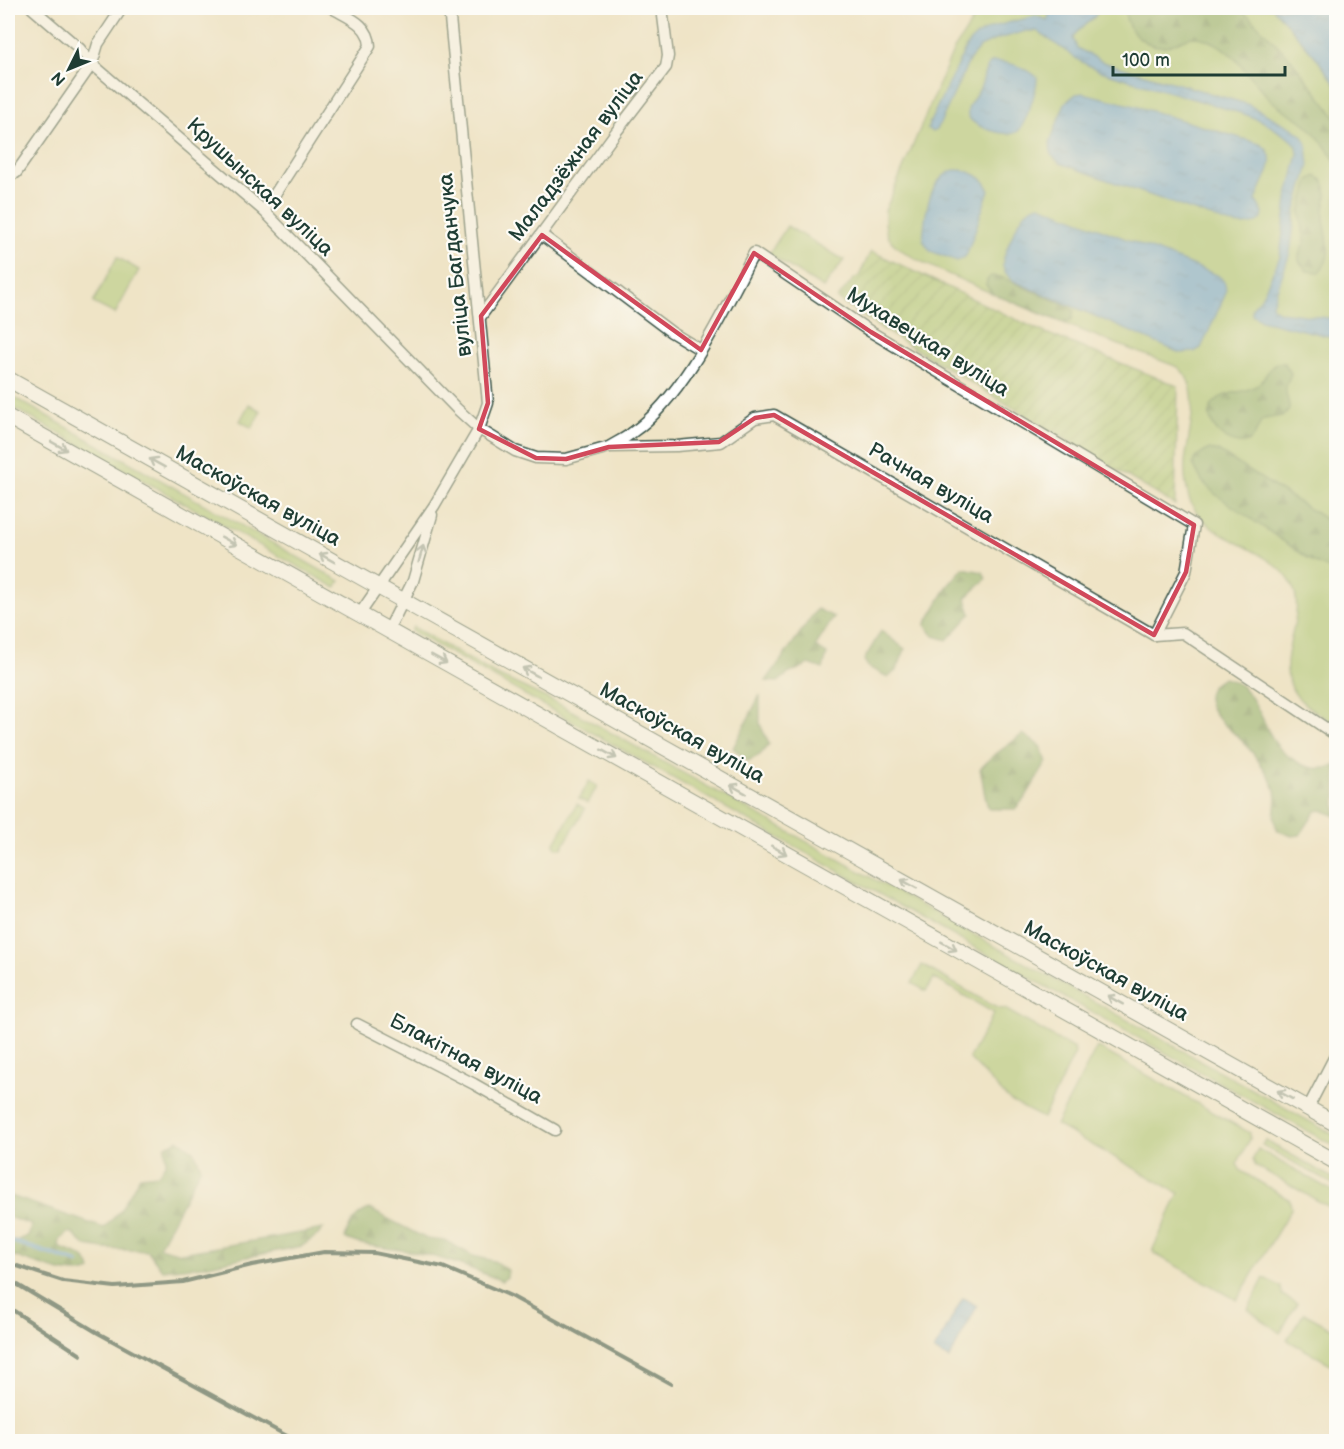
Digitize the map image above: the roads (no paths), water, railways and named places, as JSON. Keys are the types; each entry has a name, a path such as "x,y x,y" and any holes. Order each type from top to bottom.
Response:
{"main road":[{"name":"Маскоўская вуліца","path":"8,379 1336,1124"},
{"path":"8,417 1336,1162"}],"street":[{"name":"Крушынская вуліца","path":"32,8 80,49 92,64 264,211 479,429"},
{"path":"16,173 92,64 98,44 122,8"},
{"path":"264,211 370,46 369,36 363,26 332,8"},
{"name":"вуліца Багданчука","path":"359,615 434,506 479,429 488,403 449,8"},
{"name":"Маладзёжная вуліца","path":"481,316 666,67 668,56 662,8"},
{"path":"542,235 671,332 701,351"},
{"name":"Мухавецкая вуліца","path":"609,447 634,432 655,413 681,382 701,351 754,253 871,332 1194,525 1186,572 1154,634"},
{"name":"Рачная вуліца","path":"479,429 515,451 536,458 566,459 609,447 677,446 720,442 755,418 774,415 1154,634"},
{"name":"вуліца Багданчука","path":"388,631 413,581 434,506"},
{"path":"1154,634 1183,633 1336,735"},
{"name":"Блакітная вуліца","path":"357,1024 474,1084 555,1130"},
{"path":"1308,1108 1336,1054"}],"water":[{"path":"1047,8 1100,8 1095,17 1073,38 1077,48 1103,62 1247,104 1303,136 1307,146 1309,165 1296,210 1290,253 1272,304 1273,308 1280,312 1336,319 1336,338 1261,320 1252,314 1252,308 1261,298 1280,257 1287,200 1298,154 1297,146 1292,140 1264,122 1100,71 1080,61 1037,31 1026,31 980,47 970,59 937,130 933,132 928,129 966,47 971,41 985,31 1002,24 1036,16 1047,20 1049,16"},
{"path":"1273,8 1336,8 1336,85 1315,56"},
{"path":"992,62 1016,65 1037,77 1027,115 1017,132 1006,134 982,127 968,115 970,105"},
{"path":"1083,93 1135,106 1260,144 1270,156 1268,171 1256,201 1263,213 1262,219 1246,225 1228,223 1060,163 1051,155 1050,142 1065,103 1076,94"},
{"path":"954,170 975,175 984,181 989,190 967,254 957,261 930,251 923,240 929,200 933,190 945,175"},
{"path":"1040,205 1220,277 1225,284 1225,295 1201,348 1194,352 1180,353 1010,278 1003,266 1008,246 1024,215 1030,209"},
{"path":"963,1298 977,1306 949,1359 934,1351"}],"waterway":[{"path":"8,1240 78,1263"}],"railway":[{"path":"8,1263 63,1281 115,1287 183,1282 252,1265 324,1252 374,1253 443,1267 511,1296 671,1384"},
{"path":"8,1279 98,1333 298,1442"},
{"path":"8,1307 81,1355"}]}
